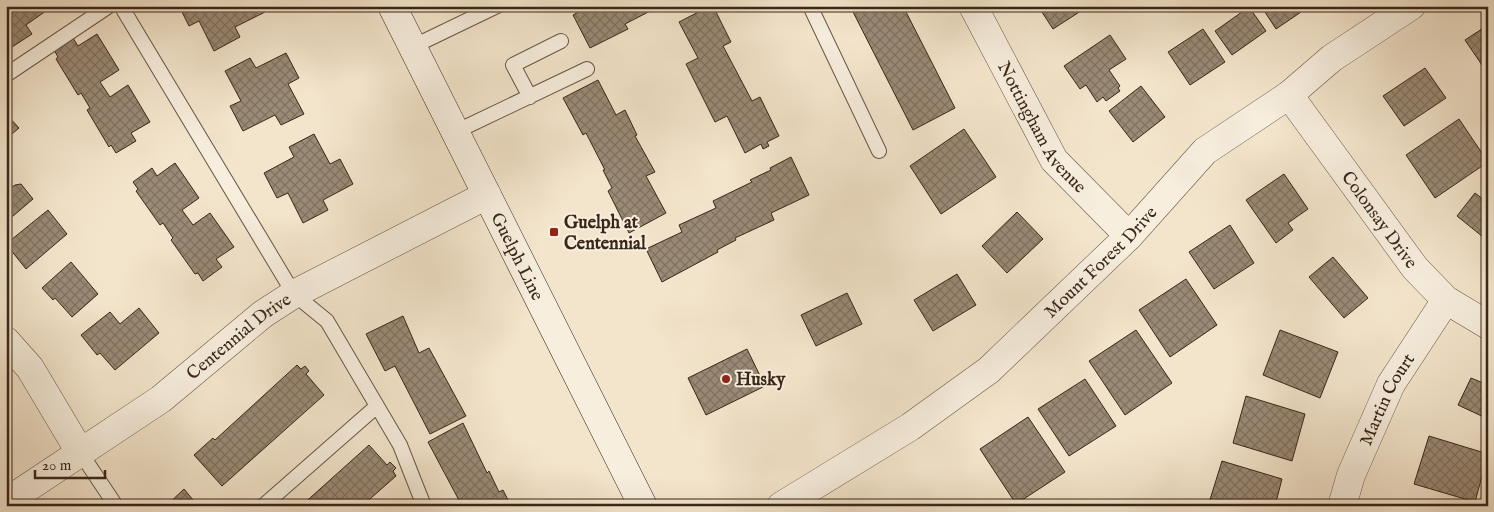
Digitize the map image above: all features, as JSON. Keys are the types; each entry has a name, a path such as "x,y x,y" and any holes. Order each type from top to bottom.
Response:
{"street":[{"name":"Guelph Line","path":"392,6 643,506"},
{"name":"Nottingham Avenue","path":"973,6 1054,160 1128,236"},
{"name":"Mount Forest Drive","path":"781,506 910,427 989,370 1128,236 1206,151 1289,95 1332,58 1411,6"},
{"name":"Colonsay Drive","path":"1289,95 1415,268 1446,300 1488,325"},
{"name":"Centennial Drive","path":"6,502 161,399 263,314 294,294 487,194"},
{"name":"Martin Court","path":"1342,506 1351,475 1391,384 1446,300"},
{"path":"6,340 30,368 80,452"}],"lane":[{"path":"6,75 109,6"},
{"path":"121,6 294,294 327,321 400,445 424,506"},
{"path":"412,47 497,6"},
{"path":"810,6 880,151"},
{"path":"530,97 513,65 561,41"},
{"path":"455,132 587,69"},
{"path":"263,506 377,406"},
{"path":"80,452 116,506"}],"building":[{"path":"6,6 53,6 26,25 32,34 9,49 6,46"},
{"path":"179,6 262,6 265,12 235,27 240,37 214,51 199,21 189,26"},
{"path":"590,6 660,6 625,24 628,29 590,48 573,15"},
{"path":"713,6 731,42 723,46 752,101 760,97 779,136 767,142 769,146 763,149 761,144 745,153 727,116 715,122 686,64 698,58 679,22"},
{"path":"850,6 903,6 955,108 913,130"},
{"path":"1038,6 1082,6 1084,9 1053,29"},
{"path":"1261,6 1301,6 1304,10 1276,29"},
{"path":"1249,7 1266,31 1232,55 1215,31"},
{"path":"1488,25 1488,70 1486,71 1465,40"},
{"path":"1203,29 1225,62 1190,85 1168,52"},
{"path":"97,34 119,70 100,82 110,97 128,85 150,122 131,133 136,141 116,153 111,145 109,147 87,110 90,108 81,93 78,95 56,59 58,57 54,50 73,38 78,46"},
{"path":"1110,35 1126,59 1109,70 1120,86 1118,88 1120,91 1106,101 1103,97 1097,102 1086,85 1080,89 1064,66"},
{"path":"286,53 299,78 288,84 304,114 281,125 275,115 243,131 230,106 241,101 225,71 250,58 256,68"},
{"path":"1425,68 1446,98 1404,126 1383,96"},
{"path":"598,80 616,115 625,110 637,135 635,136 655,172 646,176 666,213 629,233 608,191 612,188 603,170 605,170 586,133 583,135 563,98"},
{"path":"1141,86 1165,117 1133,142 1109,111"},
{"path":"8,116 19,128 6,139 6,118"},
{"path":"1459,119 1488,162 1435,198 1406,155"},
{"path":"964,129 996,177 941,214 910,166"},
{"path":"314,134 330,164 340,159 353,184 323,200 328,210 303,223 288,193 277,198 264,173 294,157 289,147"},
{"path":"791,157 809,195 771,213 774,220 735,238 736,240 717,250 718,252 662,282 646,249 682,232 679,225 716,208 713,201 752,182 750,180 771,170 770,168"},
{"path":"175,163 199,198 182,210 193,225 210,213 234,247 216,259 222,267 203,281 198,273 195,274 171,240 173,238 163,223 160,225 136,191 138,189 133,182 152,168 157,176"},
{"path":"1284,174 1308,209 1288,223 1293,230 1276,243 1246,200"},
{"path":"21,184 33,199 6,222 6,191 15,185"},
{"path":"1475,193 1488,203 1488,241 1457,216"},
{"path":"48,210 67,234 26,269 6,244"},
{"path":"1017,212 1043,239 1007,273 982,246"},
{"path":"1230,225 1254,263 1214,289 1189,252"},
{"path":"1333,257 1368,298 1344,318 1309,277"},
{"path":"71,262 98,294 72,317 55,298 53,300 42,288"},
{"path":"957,274 976,305 933,331 914,300"},
{"path":"1186,279 1217,325 1170,357 1139,310"},
{"path":"847,293 862,324 816,346 801,315"},
{"path":"139,308 159,333 115,370 100,353 97,355 81,335 110,312 120,324"},
{"path":"403,316 419,353 429,348 466,416 430,434 395,366 385,371 366,334"},
{"path":"1136,330 1172,383 1125,415 1089,361"},
{"path":"1280,330 1338,352 1320,398 1263,375"},
{"path":"747,349 765,386 706,415 688,378"},
{"path":"297,365 301,369 305,366 309,371 306,374 324,395 222,486 194,455 213,438 215,440"},
{"path":"1471,378 1488,385 1488,419 1458,405"},
{"path":"1085,379 1116,426 1069,456 1038,409"},
{"path":"1246,396 1305,414 1292,461 1233,443"},
{"path":"1028,417 1065,472 1016,504 980,449"},
{"path":"463,423 487,473 489,471 499,492 503,490 511,506 462,506 428,442"},
{"path":"1429,436 1488,454 1475,502 1414,484"},
{"path":"369,445 387,465 390,462 396,468 393,471 396,476 362,506 301,506"},
{"path":"1222,461 1282,479 1275,506 1208,506"},
{"path":"184,489 198,506 166,506"}],"place":[{"name":"Guelph at Centennial","path":"554,232"},
{"name":"Husky","path":"726,379"}]}
